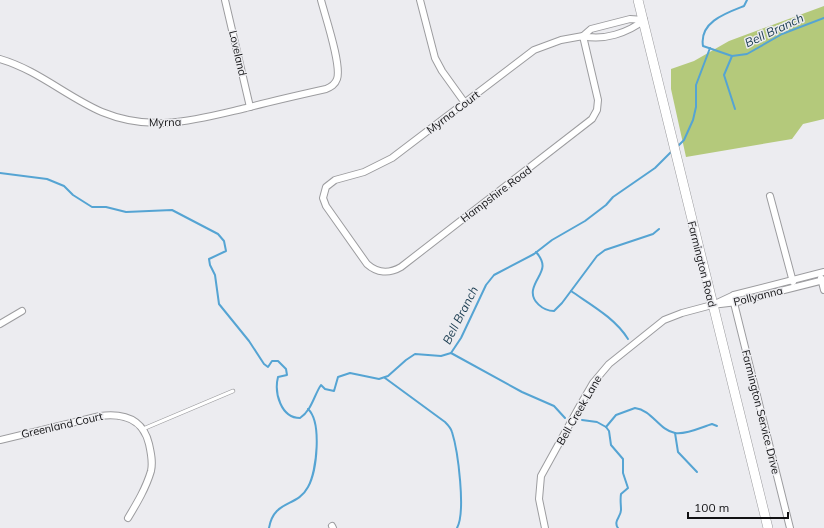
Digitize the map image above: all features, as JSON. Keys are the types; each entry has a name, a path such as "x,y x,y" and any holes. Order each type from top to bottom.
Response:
{"main road":[{"name":"Farmington Road","path":"638,0 680,176 768,528"}],"street":[{"name":"Loveland","path":"225,0 250,106"},
{"name":"Myrna","path":"0,59 24,67 92,108 134,121 156,124 178,123 326,89 332,86 337,80 337,64 321,0"},
{"path":"420,0 435,58 442,71 465,103"},
{"name":"Myrna Court","path":"324,191 334,180 364,172 392,158 534,50 550,43 583,36 592,30 630,19 644,20"},
{"name":"Myrna Court","path":"583,36 594,39 632,29 644,20"},
{"name":"Hampshire Road","path":"324,191 323,198 326,206 370,267 378,271 391,271 401,267 592,119 598,106 583,36"},
{"path":"770,196 794,287"},
{"path":"822,272 824,290"},
{"name":"Pollyanna","path":"712,305 734,295 822,272"},
{"name":"Pollyanna","path":"712,305 734,303 823,280"},
{"name":"Farmington Service Drive","path":"734,295 734,303 790,528"},
{"name":"Bell Creek Lane","path":"545,528 539,499 541,476 578,409 601,372 617,357 664,320 682,313 712,305"},
{"path":"0,324 22,311"},
{"name":"Greenland Court","path":"0,440 110,415 129,417 144,429"},
{"path":"128,518 144,490 151,470 150,449 144,429"}],"lane":[{"path":"144,429 233,390"}],"green space":[{"path":"824,6 824,119 803,124 792,139 686,157 671,89 671,69 694,61 729,41"}],"waterway":[{"name":"Bell Branch","path":"747,0 744,6 722,15 709,25 705,31 703,46 732,56 747,54 782,34 824,18"},
{"name":"Bell Branch","path":"677,147 684,140 693,120 696,107 696,85 710,48"},
{"path":"732,56 724,75 735,109"},
{"name":"Bell Branch","path":"0,173 47,179 64,186 73,195 92,207 106,207 126,212 172,210 218,234 224,241 226,251 209,259 215,275 219,304 249,341 264,364 268,367 272,361 278,361 286,369 287,375 278,377 278,397 280,404 288,414 293,417 300,418 310,407 321,385 325,389 334,391 338,377 350,373 379,379 388,376 415,354 441,356 451,353 461,338 486,285 494,275 534,254 552,240 585,221 606,205 613,197 655,168 672,151"},
{"path":"536,252 542,263 542,268 533,290 534,298 542,307 550,311 554,311 562,303 597,256 605,250 653,234 659,229"},
{"path":"571,291 610,318 623,331 628,339"},
{"path":"451,353 522,392 554,406 565,418"},
{"path":"385,378 445,422 451,429 457,453 461,496 460,520 457,528"},
{"path":"606,427 616,415 635,408 646,412 664,428 675,433 689,432 712,424 717,426"},
{"path":"269,528 276,512 303,494 311,480 316,459 317,435 312,415 308,409"},
{"path":"582,420 597,422 606,427 609,431 611,445 623,459 623,473 628,488 621,494 621,512 616,523 618,528"},
{"path":"675,433 678,452 697,472"}]}
